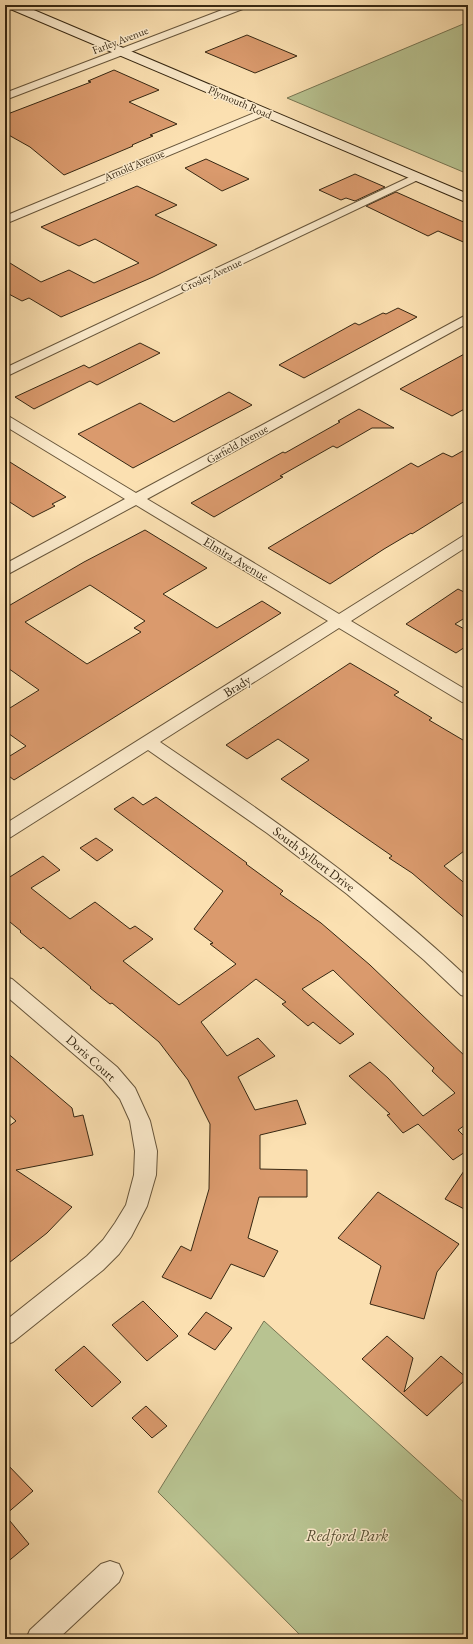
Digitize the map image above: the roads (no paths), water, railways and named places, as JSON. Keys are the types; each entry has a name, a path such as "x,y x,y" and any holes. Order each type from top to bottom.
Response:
{"main road":[{"name":"Plymouth Road","path":"12,5 468,199"}],"street":[{"name":"Farley Avenue","path":"5,97 244,5"},
{"name":"Arnold Avenue","path":"5,220 264,112"},
{"name":"Crosley Avenue","path":"5,373 416,177"},
{"name":"Garfield Avenue","path":"5,570 468,318"},
{"name":"Elmira Avenue","path":"5,420 468,698"},
{"name":"Brady","path":"5,833 468,539"},
{"name":"South Sylbert Drive","path":"148,742 283,834 359,892 468,990"},
{"name":"Doris Court","path":"5,984 110,1073 128,1094 140,1121 146,1151 144,1176 136,1206 115,1242 95,1263 5,1335"},
{"path":"39,1639 110,1573"}],"park label":[{"name":"Redford Park","path":"347,1535"}]}
